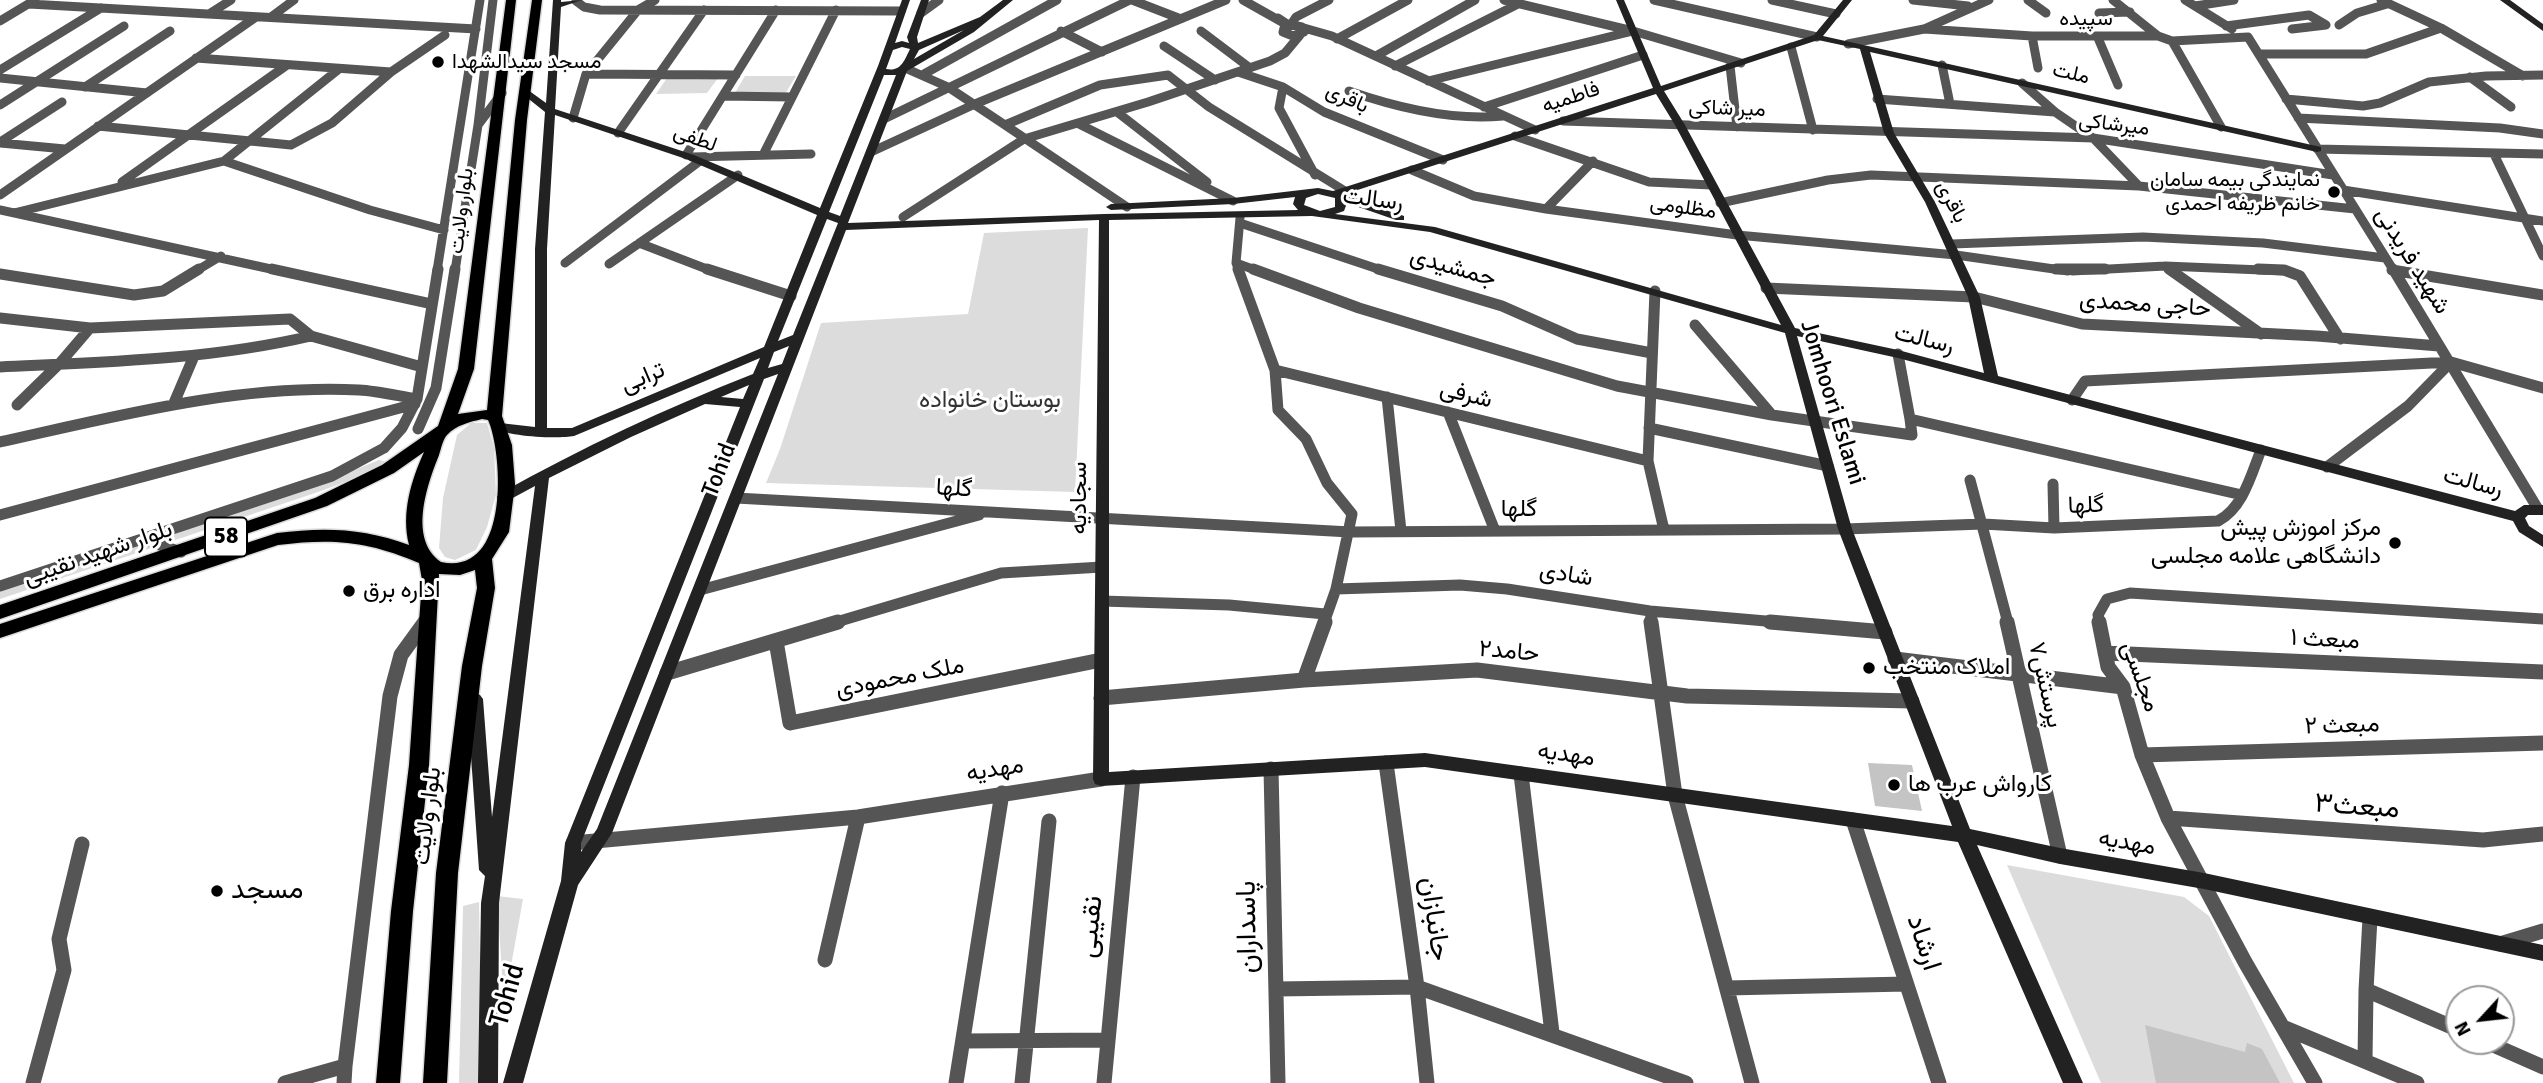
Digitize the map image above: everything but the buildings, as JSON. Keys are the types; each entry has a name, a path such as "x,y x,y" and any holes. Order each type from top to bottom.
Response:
{"main road":[{"name":"بلوار ولایت","path":"388,1083 402,911 419,765 431,580 417,537 416,508 423,475 466,369 502,93 510,0"},
{"name":"بلوار ولایت","path":"435,1083 447,873 472,666 486,588 483,557 499,536 504,497 506,462 503,435 497,421 525,92 537,0"},
{"name":"بلوار شهید نقیبی","path":"0,612 181,552 353,489 469,416 497,421"},
{"path":"277,539 314,526 324,513 320,508 304,509"},
{"name":"بلوار شهید نقیبی","path":"0,631 277,539 316,534 363,536 385,541 447,571 474,564 483,557"}],"street":[{"path":"0,70 113,0"},
{"path":"155,11 171,0"},
{"path":"209,14 231,0"},
{"path":"271,17 294,0"},
{"path":"0,586 332,476 377,456 402,429 416,401 480,0"},
{"path":"418,429 436,388 478,125 493,0"},
{"path":"573,118 586,74 638,10 655,0"},
{"path":"752,0 763,1"},
{"path":"813,10 824,0"},
{"path":"889,48 906,0"},
{"path":"914,47 912,37 925,0"},
{"path":"919,18 939,0"},
{"path":"881,68 887,73 904,69 971,30 1009,0"},
{"path":"924,74 1057,0"},
{"path":"884,119 1131,0 1181,19"},
{"path":"871,152 975,104 1226,0"},
{"path":"1243,0 1278,18 1286,28 1335,37 1535,130"},
{"path":"1285,53 1286,28 1296,17 1329,0"},
{"path":"1335,37 1408,0"},
{"path":"1376,57 1475,0"},
{"path":"1504,0 1633,31 1741,63"},
{"name":"Jomhoori Eslami","path":"1620,0 1658,90 1790,331 1845,529 1964,835"},
{"path":"1654,0 1817,37 1847,0"},
{"path":"1772,0 1836,14"},
{"path":"1913,0 1971,6"},
{"path":"1848,44 1924,29 1989,0"},
{"path":"2028,0 2046,13"},
{"path":"2113,0 2158,36"},
{"path":"2185,0 2248,37"},
{"path":"2195,6 2234,0"},
{"path":"2504,0 2543,27"},
{"path":"541,432 541,249 557,3 577,1 584,7 600,10 901,11"},
{"path":"752,10 763,1"},
{"path":"0,21 32,2 476,29"},
{"path":"2339,25 2357,12 2384,2 2441,28 2524,76"},
{"path":"1395,66 1518,4"},
{"path":"618,133 704,10"},
{"path":"565,263 692,158 723,96 776,10"},
{"path":"763,155 836,10"},
{"path":"2099,13 2130,12"},
{"path":"2226,26 2309,15 2326,25 2292,29"},
{"path":"0,195 256,16"},
{"path":"919,18 935,31 962,29"},
{"path":"889,48 902,44 914,47 984,19"},
{"path":"0,105 124,26"},
{"path":"2259,54 2366,54 2441,28"},
{"name":"سپیده","path":"1924,29 2098,38 2158,36 2172,41 2248,37"},
{"path":"85,87 170,31"},
{"path":"1201,31 1250,68"},
{"path":"1428,81 1633,31"},
{"path":"1061,32 1102,52"},
{"path":"903,217 1024,139 1079,124 1250,68 1285,53 1302,32"},
{"path":"99,126 291,145 311,138 332,124 391,72 445,35"},
{"path":"2032,36 2038,68"},
{"name":"ملت","path":"1817,37 2317,149"},
{"name":"فاطمیه","path":"1339,194 1817,37"},
{"name":"شهید فریدنی","path":"2248,37 2540,510"},
{"path":"2098,38 2118,85"},
{"path":"2172,41 2221,127"},
{"path":"1164,46 1214,80"},
{"name":"Tohid","path":"570,881 599,842 914,47"},
{"path":"1791,47 1813,130"},
{"name":"باقری","path":"1864,47 1889,133 1954,250 1974,297 1992,379"},
{"name":"Tohid","path":"513,1083 570,881 573,843 889,48"},
{"path":"1484,107 1643,55"},
{"path":"196,58 391,72"},
{"path":"117,186 287,65"},
{"path":"1942,65 1950,104"},
{"path":"1730,66 1737,127"},
{"path":"14,213 224,161 339,69"},
{"path":"904,69 924,74 948,87 1127,207"},
{"name":"باقری","path":"1238,72 1283,87 1324,113 1443,160"},
{"path":"586,74 736,75"},
{"path":"1005,125 1100,85 1168,75 1183,90 1256,135 1339,194 1361,205 1432,229"},
{"path":"2286,99 2375,105 2428,82 2470,77 2542,76"},
{"path":"2470,77 2511,107"},
{"path":"0,78 147,93"},
{"path":"2022,83 2093,138 2139,186"},
{"path":"1283,87 1279,108 1316,178 1318,191"},
{"path":"1349,91 1376,101 1480,120 1504,116"},
{"name":"لطفی","path":"525,92 549,110 692,158 824,212 843,223"},
{"path":"478,125 502,93"},
{"path":"723,96 792,97"},
{"path":"1877,99 2055,111"},
{"path":"0,142 62,102"},
{"path":"1117,112 1233,201"},
{"path":"2298,118 2500,128 2543,134"},
{"name":"میر شاکی","path":"1563,121 1889,133"},
{"path":"1079,124 1233,201"},
{"name":"میرشاکی","path":"1889,133 2093,138 2333,175"},
{"path":"1515,136 1593,160 1649,182 1710,185"},
{"path":"0,142 65,149"},
{"path":"2317,149 2543,154"},
{"path":"692,158 811,154"},
{"path":"2494,155 2543,256"},
{"path":"1546,209 1593,160"},
{"path":"224,161 370,210 444,230"},
{"name":"مظلومی","path":"1412,170 1466,194 1546,209 1737,235 1954,250 2069,271 2165,266 2284,270 2300,276 2340,339"},
{"path":"1720,203 1828,180 1871,175 2139,186 2355,209"},
{"path":"609,264 738,176"},
{"path":"1361,205 1361,194 1368,187 1390,177"},
{"path":"843,223 903,217 1233,201 1318,191 1339,194"},
{"path":"2343,191 2543,221"},
{"path":"1306,193 1298,204 1314,214 1340,209 1342,202 1339,194"},
{"path":"0,210 432,304"},
{"name":"رسالت","path":"843,223 1104,217 1240,219 1314,214 1432,229 1655,290 1790,331 1898,354 2518,517"},
{"name":"سجادیه","path":"1101,779 1104,217"},
{"path":"1240,219 1236,263 1275,370 1278,410 1306,439 1327,483 1352,514 1336,589 1304,680"},
{"name":"جمشیدی","path":"1240,219 1402,277 1502,306 1577,339 1652,353"},
{"path":"1954,250 2143,237 2263,243 2385,258"},
{"path":"639,243 694,265 791,296"},
{"path":"0,274 134,295 163,291 221,256"},
{"path":"1236,263 1359,308 1617,386 1772,415 1912,435 1898,354"},
{"path":"2165,266 2262,334"},
{"path":"454,274 479,269"},
{"path":"2392,270 2543,295"},
{"name":"حاجی محمدی","path":"1766,288 1974,297 2082,324 2439,346"},
{"path":"1655,290 1648,461 1664,530"},
{"path":"0,318 90,328 290,319 311,336 422,367"},
{"path":"1695,325 1772,415"},
{"path":"17,405 60,363 90,328"},
{"path":"0,367 194,356 263,349 311,336"},
{"name":"ترابی","path":"497,421 541,432 574,432 799,337"},
{"path":"174,403 194,356"},
{"path":"2072,400 2085,380 2451,362 2543,388"},
{"path":"2327,467 2408,406 2451,362"},
{"name":"ترابی","path":"504,497 661,416 757,375 788,366"},
{"name":"شرفی","path":"1275,370 1648,461"},
{"path":"696,380 707,384 709,392 702,400"},
{"path":"0,442 174,403 296,390 357,390 416,401"},
{"path":"1387,397 1401,531"},
{"path":"702,400 746,403"},
{"path":"0,514 416,401"},
{"path":"1448,412 1495,531"},
{"path":"1910,419 2242,495"},
{"path":"1650,428 1828,466"},
{"path":"402,429 443,430"},
{"name":"گلها","path":"736,498 1350,532 1845,529 1983,524 2054,527 2218,521 2228,515 2242,495 2262,450"},
{"path":"490,903 543,475"},
{"name":"پرستش۷","path":"1970,480 2021,674 2060,856"},
{"path":"2053,484 2054,527"},
{"path":"2540,510 2524,510 2518,517 2524,530 2543,542"},
{"path":"700,590 989,512"},
{"path":"142,539 181,552"},
{"path":"667,673 1001,573 1102,567"},
{"name":"شادی","path":"1336,589 1460,585 1507,589 1650,611 1885,632"},
{"name":"مجلسی","path":"2315,1083 2245,962 2168,818 2142,755 2123,687 2108,667 2098,615 2107,599 2130,593 2543,619"},
{"path":"1102,601 1229,605 1325,614"},
{"path":"1650,611 1675,795 1752,1083"},
{"path":"285,1083 345,1074 390,696 401,655 428,616"},
{"name":"ملک محمودی","path":"776,640 790,723 1101,660"},
{"name":"مبعث ۱","path":"2105,653 2543,672"},
{"path":"1895,659 2123,687"},
{"path":"472,666 490,903 488,1083"},
{"name":"حامد۲","path":"1101,698 1304,680 1477,670 1687,696 1912,701"},
{"name":"مبعث ۲","path":"2142,755 2543,743"},
{"name":"مهدیه","path":"573,843 858,817 1101,779 1425,760 1964,835 2060,856 2204,881 2543,953"},
{"name":"جانبازان","path":"1386,763 1417,987 1427,1083"},
{"name":"پاسداران","path":"1271,769 1278,1083"},
{"path":"1521,774 1552,1033"},
{"name":"نقیبی","path":"1104,1083 1133,777"},
{"path":"957,1083 1002,793"},
{"path":"825,960 858,817"},
{"name":"مبعث۳","path":"2168,818 2483,840 2543,834"},
{"name":"ارشاد","path":"1853,820 1939,1083"},
{"path":"1022,1083 1049,821"},
{"path":"1964,835 2073,1083"},
{"path":"33,1083 64,970 59,939 82,844"},
{"path":"2365,1060 2370,918"},
{"path":"2499,944 2543,931"},
{"path":"1727,988 1906,984"},
{"path":"1276,989 1417,987 1686,1083"},
{"path":"2367,990 2445,1024"},
{"path":"2285,1028 2417,1083"},
{"path":"963,1041 1107,1040"},
{"path":"2515,1055 2543,1067"}],"green space":[{"path":"745,76 796,76 785,94 735,93"},
{"path":"667,78 718,78 707,93 656,94"},
{"name":"بوستان خانواده","path":"1088,228 1075,492 766,483 780,449 821,323 968,314 984,233"},
{"path":"471,423 487,423 494,447 496,495 487,527 476,550 455,560 445,557 439,548 443,498 457,435"},
{"path":"379,460 387,462 364,475 318,492 0,599 0,587 327,481"},
{"path":"2007,865 2184,897 2209,916 2294,1083 2101,1083"},
{"path":"497,896 523,899 504,1005"},
{"path":"479,902 482,1083 459,1083 463,906"}],"place":[{"name":"مسجد سیدالشهدا","path":"438,62"},
{"name":"نمایندگی بیمه سامان خانم ظریفه احمدی","path":"2334,192"},
{"name":"مرکز اموزش پیش دانشگاهی علامه مجلسی","path":"2395,543"},
{"name":"اداره برق","path":"349,591"},
{"name":"املاک منتخب","path":"1869,668"},
{"name":"کارواش عرب ها","path":"1894,785"},
{"name":"مسجد","path":"217,891"}]}
